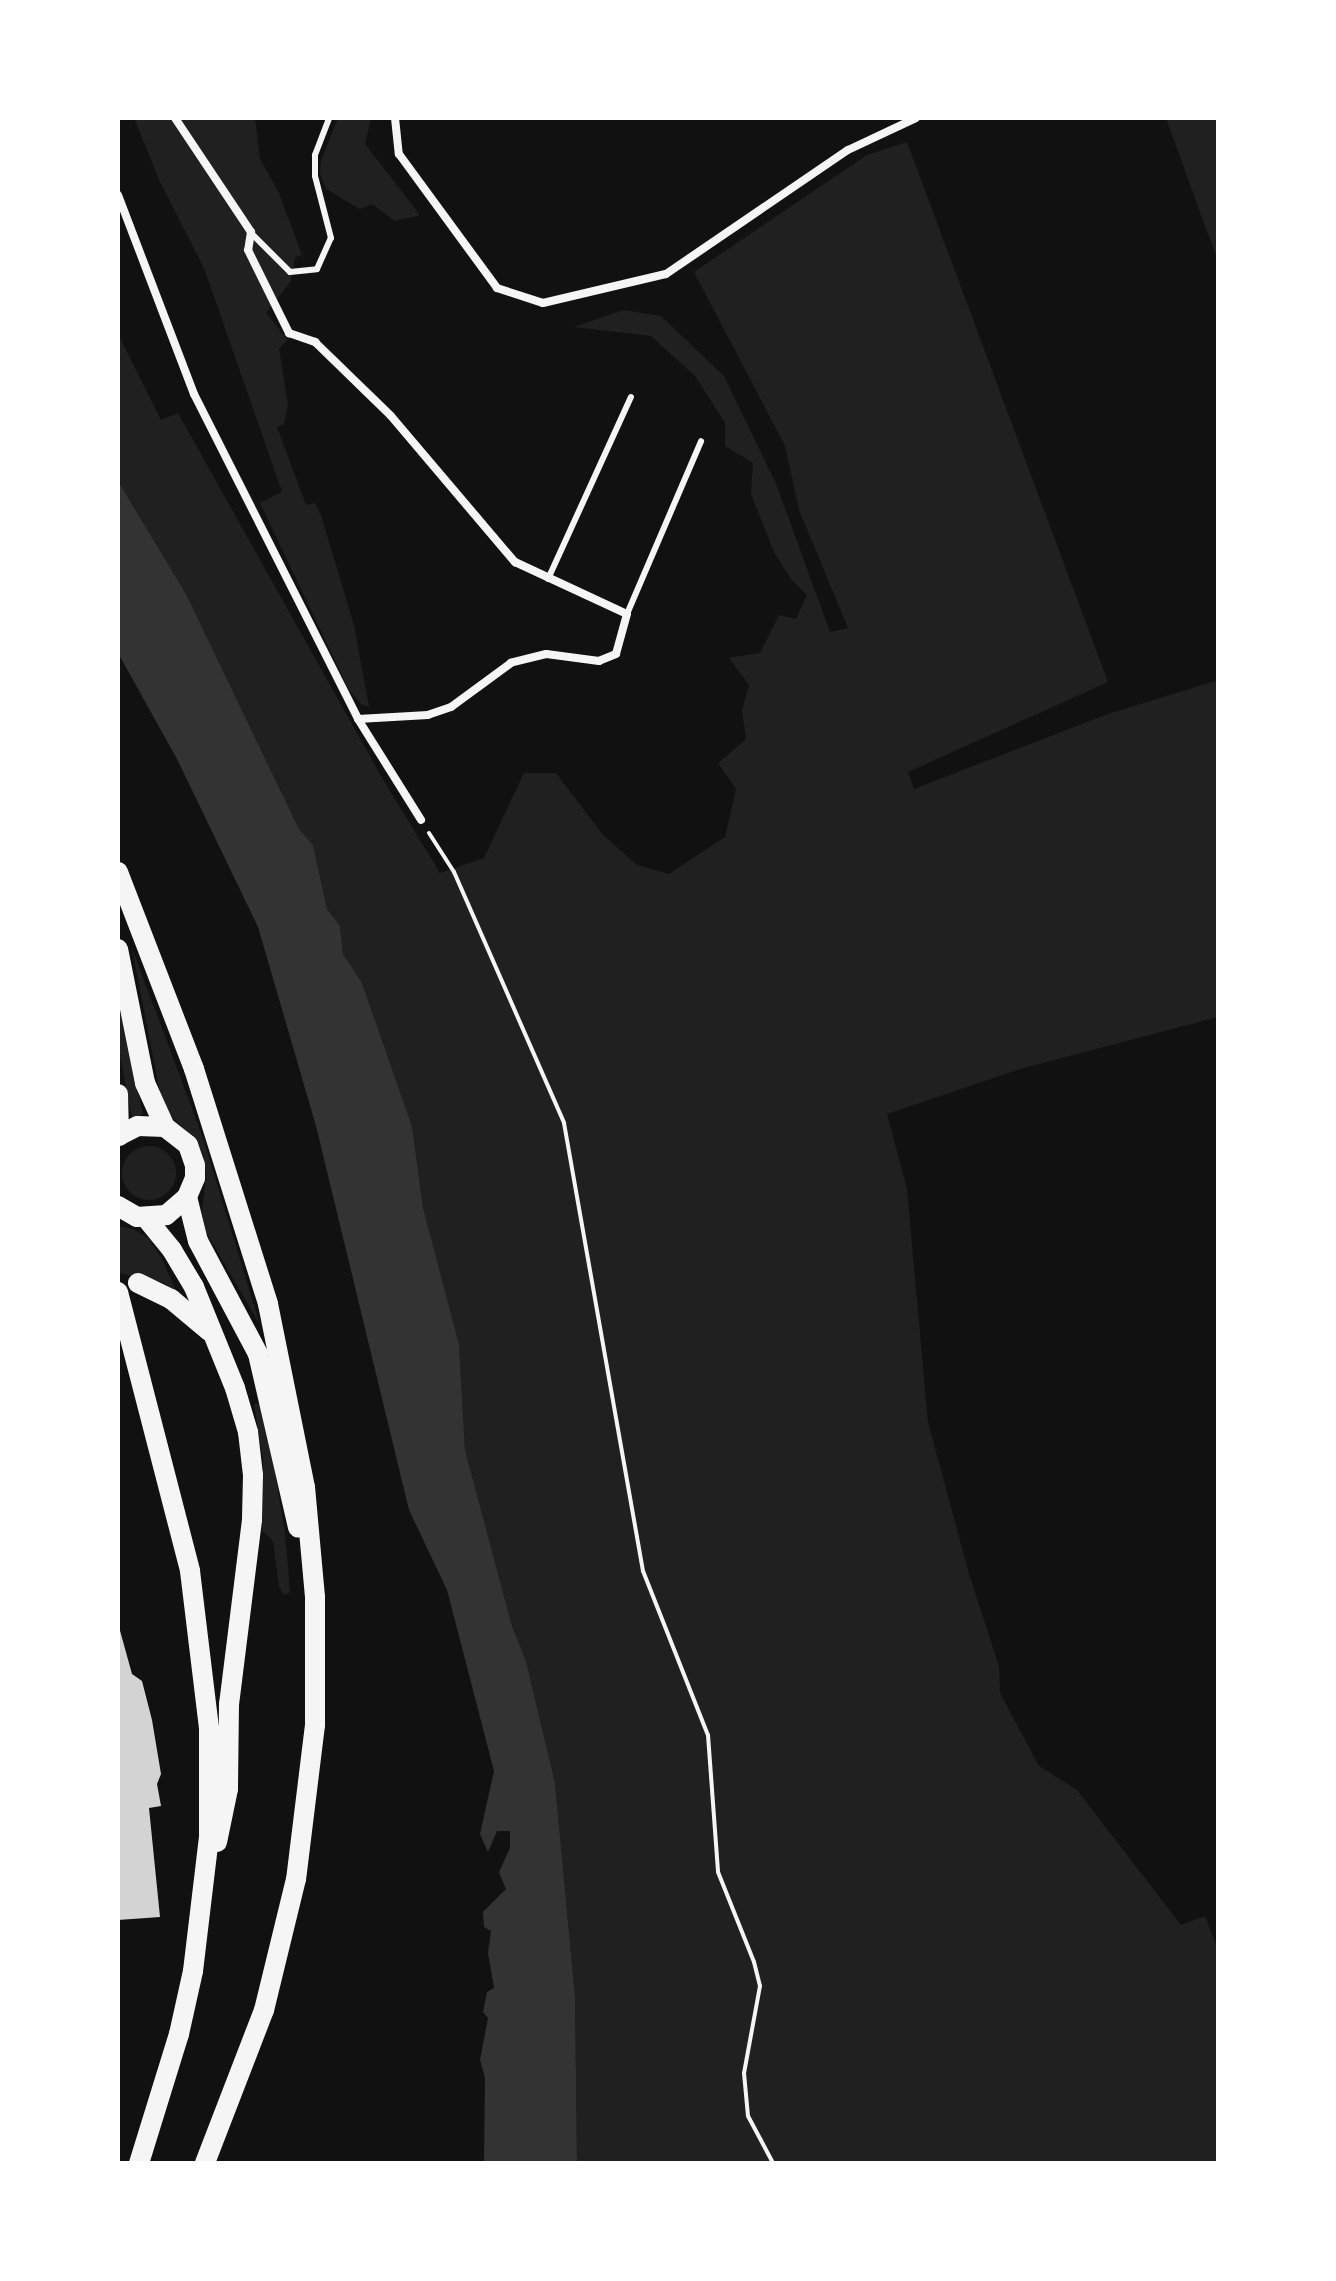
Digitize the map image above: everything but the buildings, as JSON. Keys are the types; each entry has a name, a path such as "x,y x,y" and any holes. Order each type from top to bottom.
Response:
{"highway":[{"path":"118,872 194,1069 268,1304 305,1487 315,1597 315,1725 296,1879 264,2010 205,2163"},
{"path":"118,949 145,1083 165,1127"},
{"path":"118,1094 118,1136 138,1126 165,1127 181,1137 193,1155 195,1178 187,1197 166,1215 146,1218"},
{"path":"187,1197 198,1241 258,1354 315,1597"},
{"path":"118,1206 146,1218 172,1250 194,1287 235,1388 248,1432 253,1498 229,1704 228,1789 205,1880"},
{"path":"138,1283 171,1299 212,1333"},
{"path":"118,1292 190,1571 202,1648 210,1793 205,1880 187,1999 139,2163"}],"street":[{"path":"175,118 251,232 248,250 289,333 315,342 391,416 515,562 627,614 616,654 599,661 546,654 511,663 451,707 428,715 358,719"},
{"path":"395,118 399,154 497,288 543,303 603,292 666,274 848,150 916,118"},
{"path":"118,195 194,394 358,719 421,820"}],"lane":[{"path":"251,232 290,272 317,269 331,238 315,176 315,155 329,118"},
{"path":"548,579 631,397"},
{"path":"627,614 701,441"}],"path":[{"path":"421,820 454,872 564,1123 643,1571 708,1735 718,1872 754,1962 760,1986 744,2073 748,2116 773,2163"}],"shaded area":[{"path":"134,118 255,118 260,159 279,193 302,255 295,257 291,281 266,313 288,340 279,348 288,405 284,424 277,427 306,505 315,503 321,515 354,625 369,707 361,704 349,690 260,503 282,492 204,268 160,182"},
{"path":"338,118 371,118 365,144 420,215 395,221 372,204 360,209 326,189 320,174 321,161"},
{"path":"1166,118 1218,118 1218,260 1198,207"},
{"path":"907,142 1108,682 908,772 914,789 1105,715 1218,680 1218,1017 1020,1069 887,1114 907,1189 928,1422 969,1574 999,1666 1000,1693 1039,1766 1077,1790 1181,1925 1205,1916 1218,1949 1218,2163 577,2163 575,1997 555,1783 526,1661 512,1626 465,1450 459,1344 423,1208 412,1126 362,983 343,954 340,926 327,909 313,845 299,829 186,594 118,481 118,334 161,420 178,413 381,776 440,873 484,858 524,773 556,773 603,835 637,865 669,874 725,837 736,789 718,763 746,739 742,710 749,685 729,658 760,653 779,615 796,619 807,595 791,579 774,552 751,494 753,463 725,446 725,423 695,376 651,336 574,327 623,310 661,316 724,376 777,486 830,632 848,628 799,510 785,446 694,272 867,155"},
{"path":"118,481 186,594 299,829 313,845 327,909 340,926 343,954 362,983 412,1126 423,1208 459,1344 465,1450 512,1626 526,1661 555,1783 575,1997 577,2163 484,2163 485,2078 480,2060 488,2018 483,2012 487,1992 494,1988 488,1953 491,1931 484,1927 483,1912 506,1889 499,1872 510,1848 510,1831 497,1831 488,1852 480,1834 494,1771 447,1590 409,1510 316,1126 258,927 177,759 118,653"},
{"path":"132,948 203,1138 260,1325 206,1232 202,1213 206,1173 203,1155 195,1139 168,1113 160,1093"},
{"path":"118,1001 143,1114 132,1118 118,1045"},
{"path":"149,1146 168,1154 176,1173 168,1192 149,1200 130,1192 122,1173 130,1154"},
{"path":"118,1226 133,1229 148,1238 161,1257 177,1293 162,1282 118,1273"},
{"path":"263,1402 285,1532 290,1592 284,1595 279,1587 273,1541 262,1531 263,1460 254,1404"}]}
